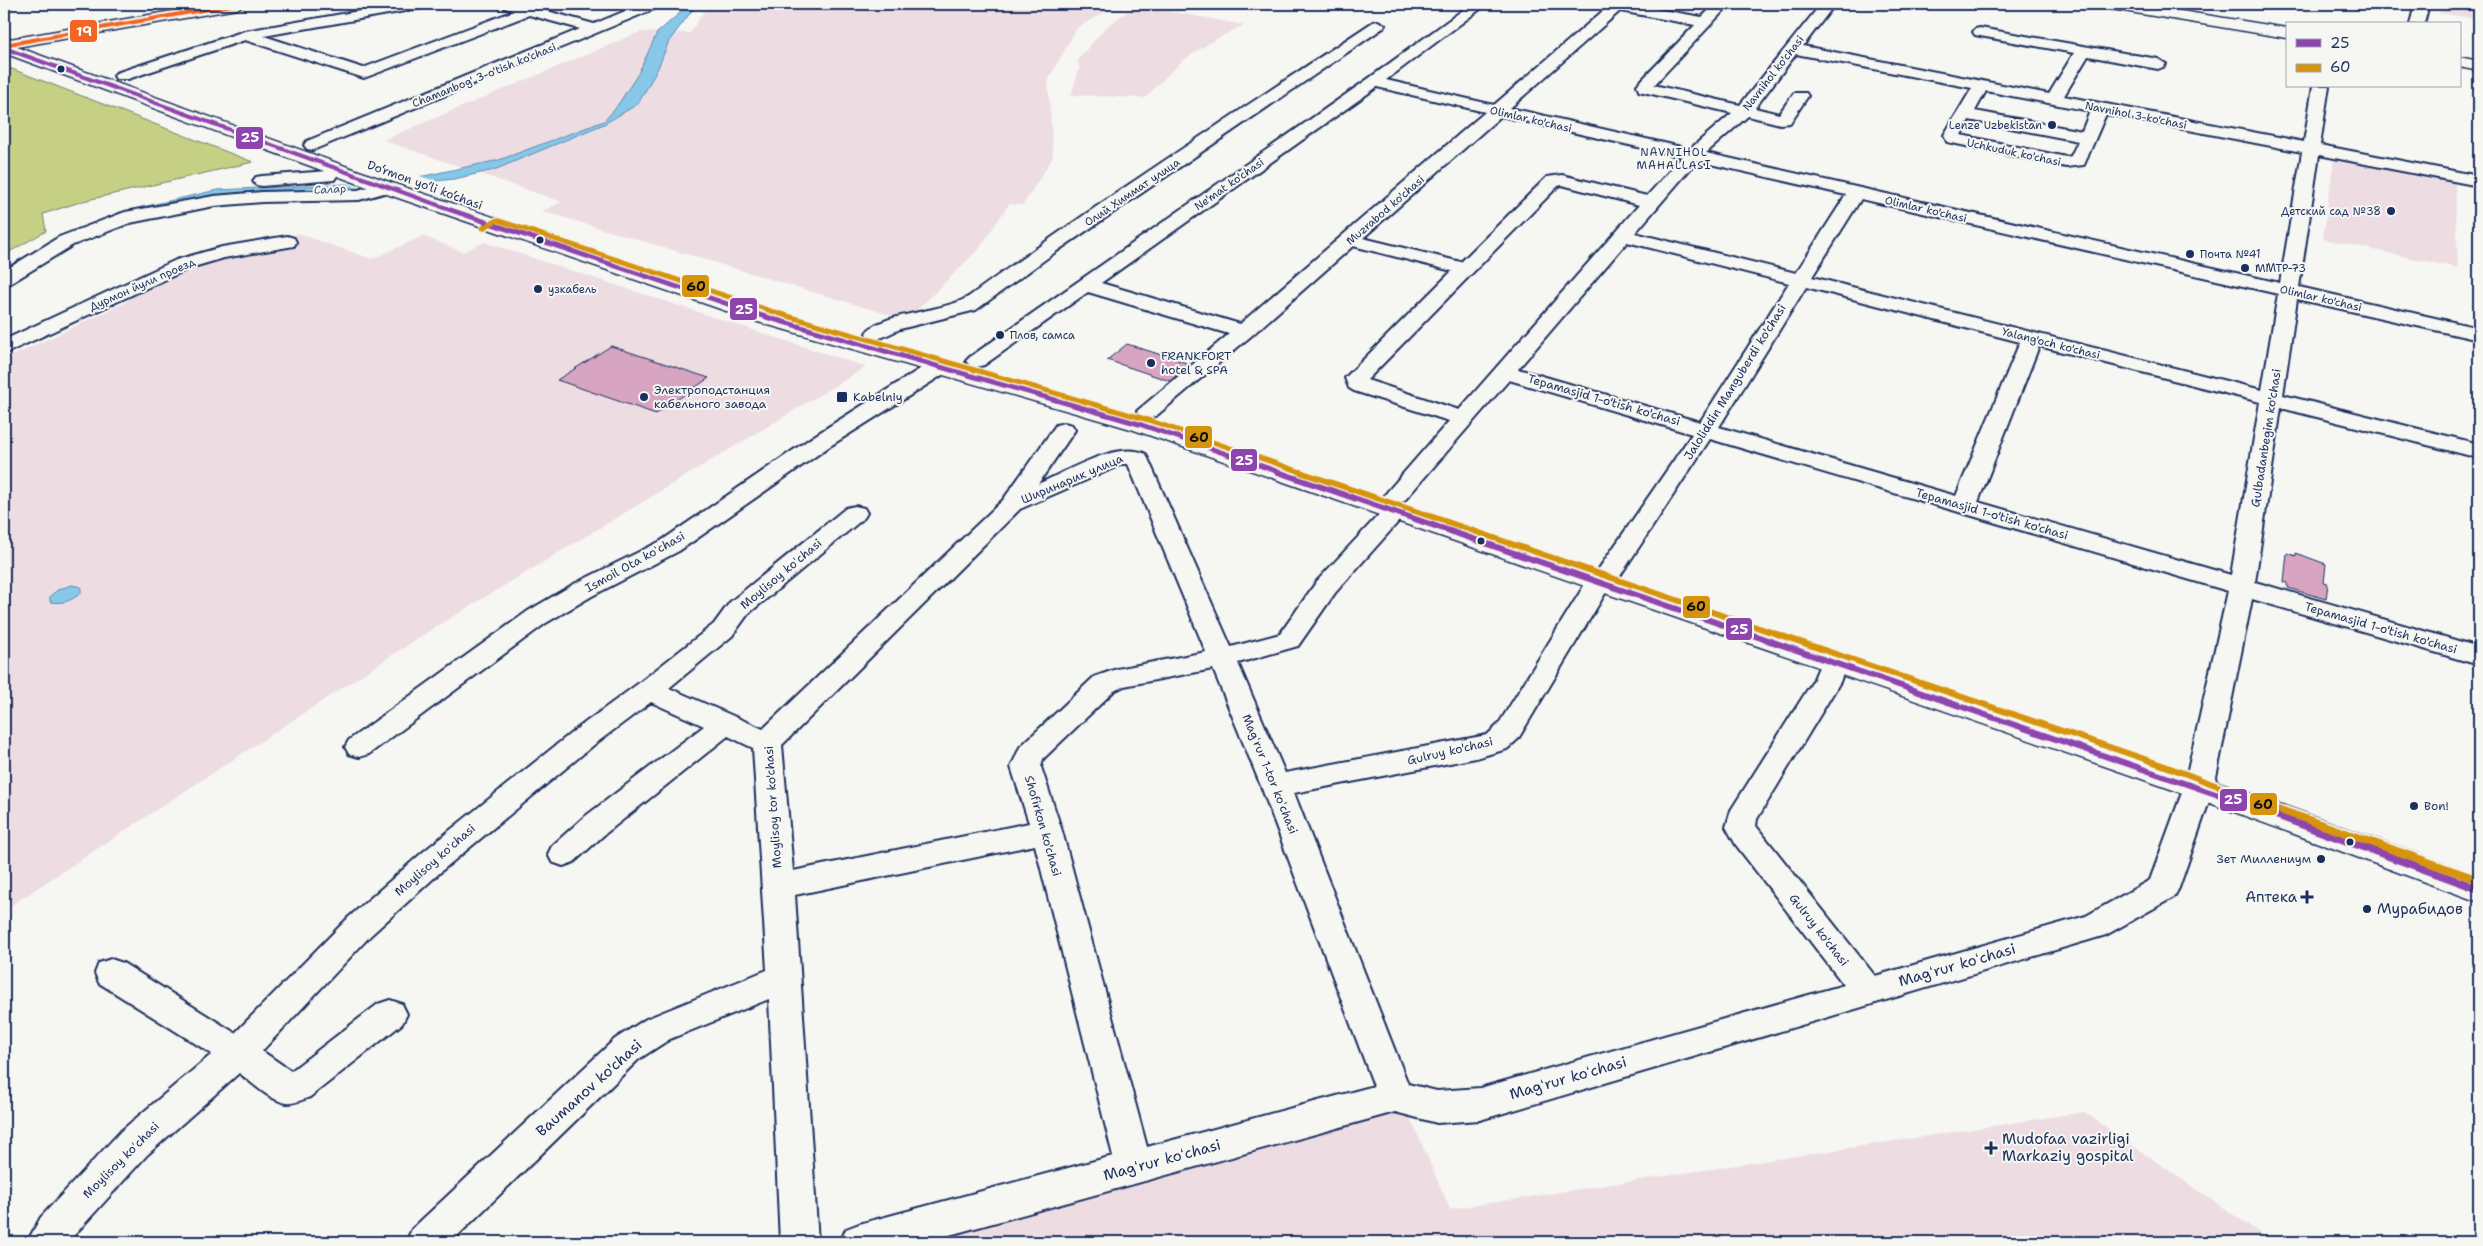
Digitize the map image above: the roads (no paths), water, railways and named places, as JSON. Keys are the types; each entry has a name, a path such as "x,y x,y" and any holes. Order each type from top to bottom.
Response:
{"main road":[{"path":"8,39 64,31 208,4"},
{"path":"8,39 237,4"},
{"path":"2111,4 2286,33"},
{"path":"2138,4 2286,28"},
{"path":"47,49 49,41 64,31"},
{"name":"Do‘rmon yo‘li ko‘chasi","path":"8,39 47,49 453,196 487,215 766,317 1139,424 1398,502"},
{"name":"Do‘rmon yo‘li ko‘chasi","path":"8,39 385,187 435,204 487,215 779,305 1148,411 1520,547 2201,779 2479,889"},
{"path":"2460,57 2479,60"},
{"path":"2460,62 2479,66"},
{"name":"Do‘rmon yo‘li ko‘chasi","path":"1605,576 1833,663 2201,779 2260,794 2479,871"}],"street":[{"path":"122,76 245,35 422,4"},
{"path":"506,4 526,11 596,28"},
{"name":"Chamanbog' 3-o'tish ko'chasi","path":"313,145 654,4"},
{"name":"Ne'mat ko'chasi","path":"977,361 1374,82 1408,55 1480,4"},
{"path":"1723,4 1645,85 1645,88 1784,119 1800,96"},
{"name":"Navnihol ko'chasi","path":"1398,502 1464,419 1622,234 1692,156 1744,111 1828,4"},
{"path":"2418,22 2422,4"},
{"path":"1618,5 1705,22"},
{"name":"Muzrabod ko'chasi","path":"1148,411 1244,332 1498,112 1618,5"},
{"path":"245,35 364,73 526,11"},
{"name":"Олий Химмат улица","path":"876,333 893,325 969,306 1047,249 1378,25"},
{"path":"1980,32 2158,64"},
{"name":"Navnihol 3-ko'chasi","path":"1792,49 2479,180"},
{"path":"2054,99 2083,50"},
{"name":"Olimlar ko'chasi","path":"1374,82 1498,112 2479,334"},
{"name":"Uchkuduk ko'chasi","path":"1982,86 1952,135 1953,138 2066,162 2078,160 2086,137 2100,108"},
{"name":"Gulbadanbegim ko'chasi","path":"2201,779 2242,587 2321,88"},
{"path":"1965,114 2086,137"},
{"path":"4,260 37,240 109,210 212,185 328,176"},
{"path":"1464,419 1362,386 1357,382 1356,378 1553,181 1562,180 1651,203"},
{"path":"4,279 66,241 125,218 214,200 359,195 385,187"},
{"name":"Jaloliddin Manguberdi ko'chasi","path":"1605,576 1706,429 1856,193"},
{"name":"Yalang'och ko'chasi","path":"1622,234 2479,451"},
{"path":"1350,240 1467,269"},
{"name":"Дурмон йули проезд","path":"4,348 183,264 222,253 287,242"},
{"path":"1086,285 1244,332"},
{"path":"1964,506 2032,338"},
{"name":"Ismoil Ota koʻchasi","path":"359,747 537,617 583,590 670,546 822,441 939,366"},
{"name":"Tepamasjid 1-o'tish ko'chasi","path":"1505,372 1706,429 2479,656"},
{"name":"Moylisoy tor ko'chasi","path":"799,1242 779,886 766,742 1011,505 1064,430"},
{"name":"Ширинарик улица","path":"1011,505 1119,457 1134,456"},
{"name":"Magʻrur 1-tor koʻchasi","path":"1134,456 1138,460 1276,786 1395,1096"},
{"name":"Shofirkon ko'chasi","path":"1134,1167 1047,831 1026,767 1030,754 1104,684 1117,678 1221,658 1284,643 1289,640 1326,587 1398,502"},
{"name":"Moylisoy koʻchasi","path":"46,1242 54,1230 134,1143 238,1053 360,926 426,866 585,736 649,690 723,630 739,608 855,513"},
{"name":"Gulruy ko'chasi","path":"1276,786 1476,748 1497,742 1508,732 1605,576"},
{"name":"Gulruy ko'chasi","path":"1833,663 1826,682 1742,818 1741,827 1868,991"},
{"path":"649,690 766,742"},
{"path":"563,854 594,826 725,724"},
{"name":"Magʻrur koʻchasi","path":"860,1242 1395,1096 1437,1106 1480,1104 2095,926 2163,888 2201,779"},
{"path":"779,886 1047,831"},
{"path":"110,973 292,1089 390,1014"},
{"name":"Baumanov ko'chasi","path":"424,1242 627,1049 658,1028 784,978"}],"water":[{"name":"Салар","path":"690,4 697,4 669,41 658,68 638,104 604,124 494,170 454,179 354,190 220,195 128,213 54,243 4,273 4,269 56,238 120,212 217,190 346,184 424,176 499,160 604,121 615,109 638,74 657,33"},
{"path":"72,585 81,587 81,593 67,601 59,603 50,602 50,596 59,589"}],"place":[{"name":"Lenze Uzbekistan","path":"2052,125"},
{"name":"Детский сад №38","path":"2391,211"},
{"name":"Почта №41","path":"2190,254"},
{"name":"MMTP-73","path":"2245,268"},
{"name":"узкабель","path":"538,289"},
{"name":"Плов, самса","path":"1000,335"},
{"name":"FRANKFORT hotel & SPA","path":"1151,363"},
{"name":"Электроподстанция кабельного завода","path":"644,397"},
{"name":"Kabelniy","path":"842,397"},
{"name":"Bon!","path":"2414,806"},
{"name":"Зет Миллениум","path":"2321,859"},
{"name":"Аптека","path":"2307,897"},
{"name":"Мурабидов","path":"2367,909"},
{"name":"Mudofaa vazirligi Markaziy gospital","path":"1991,1148"}],"district":[{"name":"NAVNIHOL MAHALLASI","path":"1674,158"}]}
